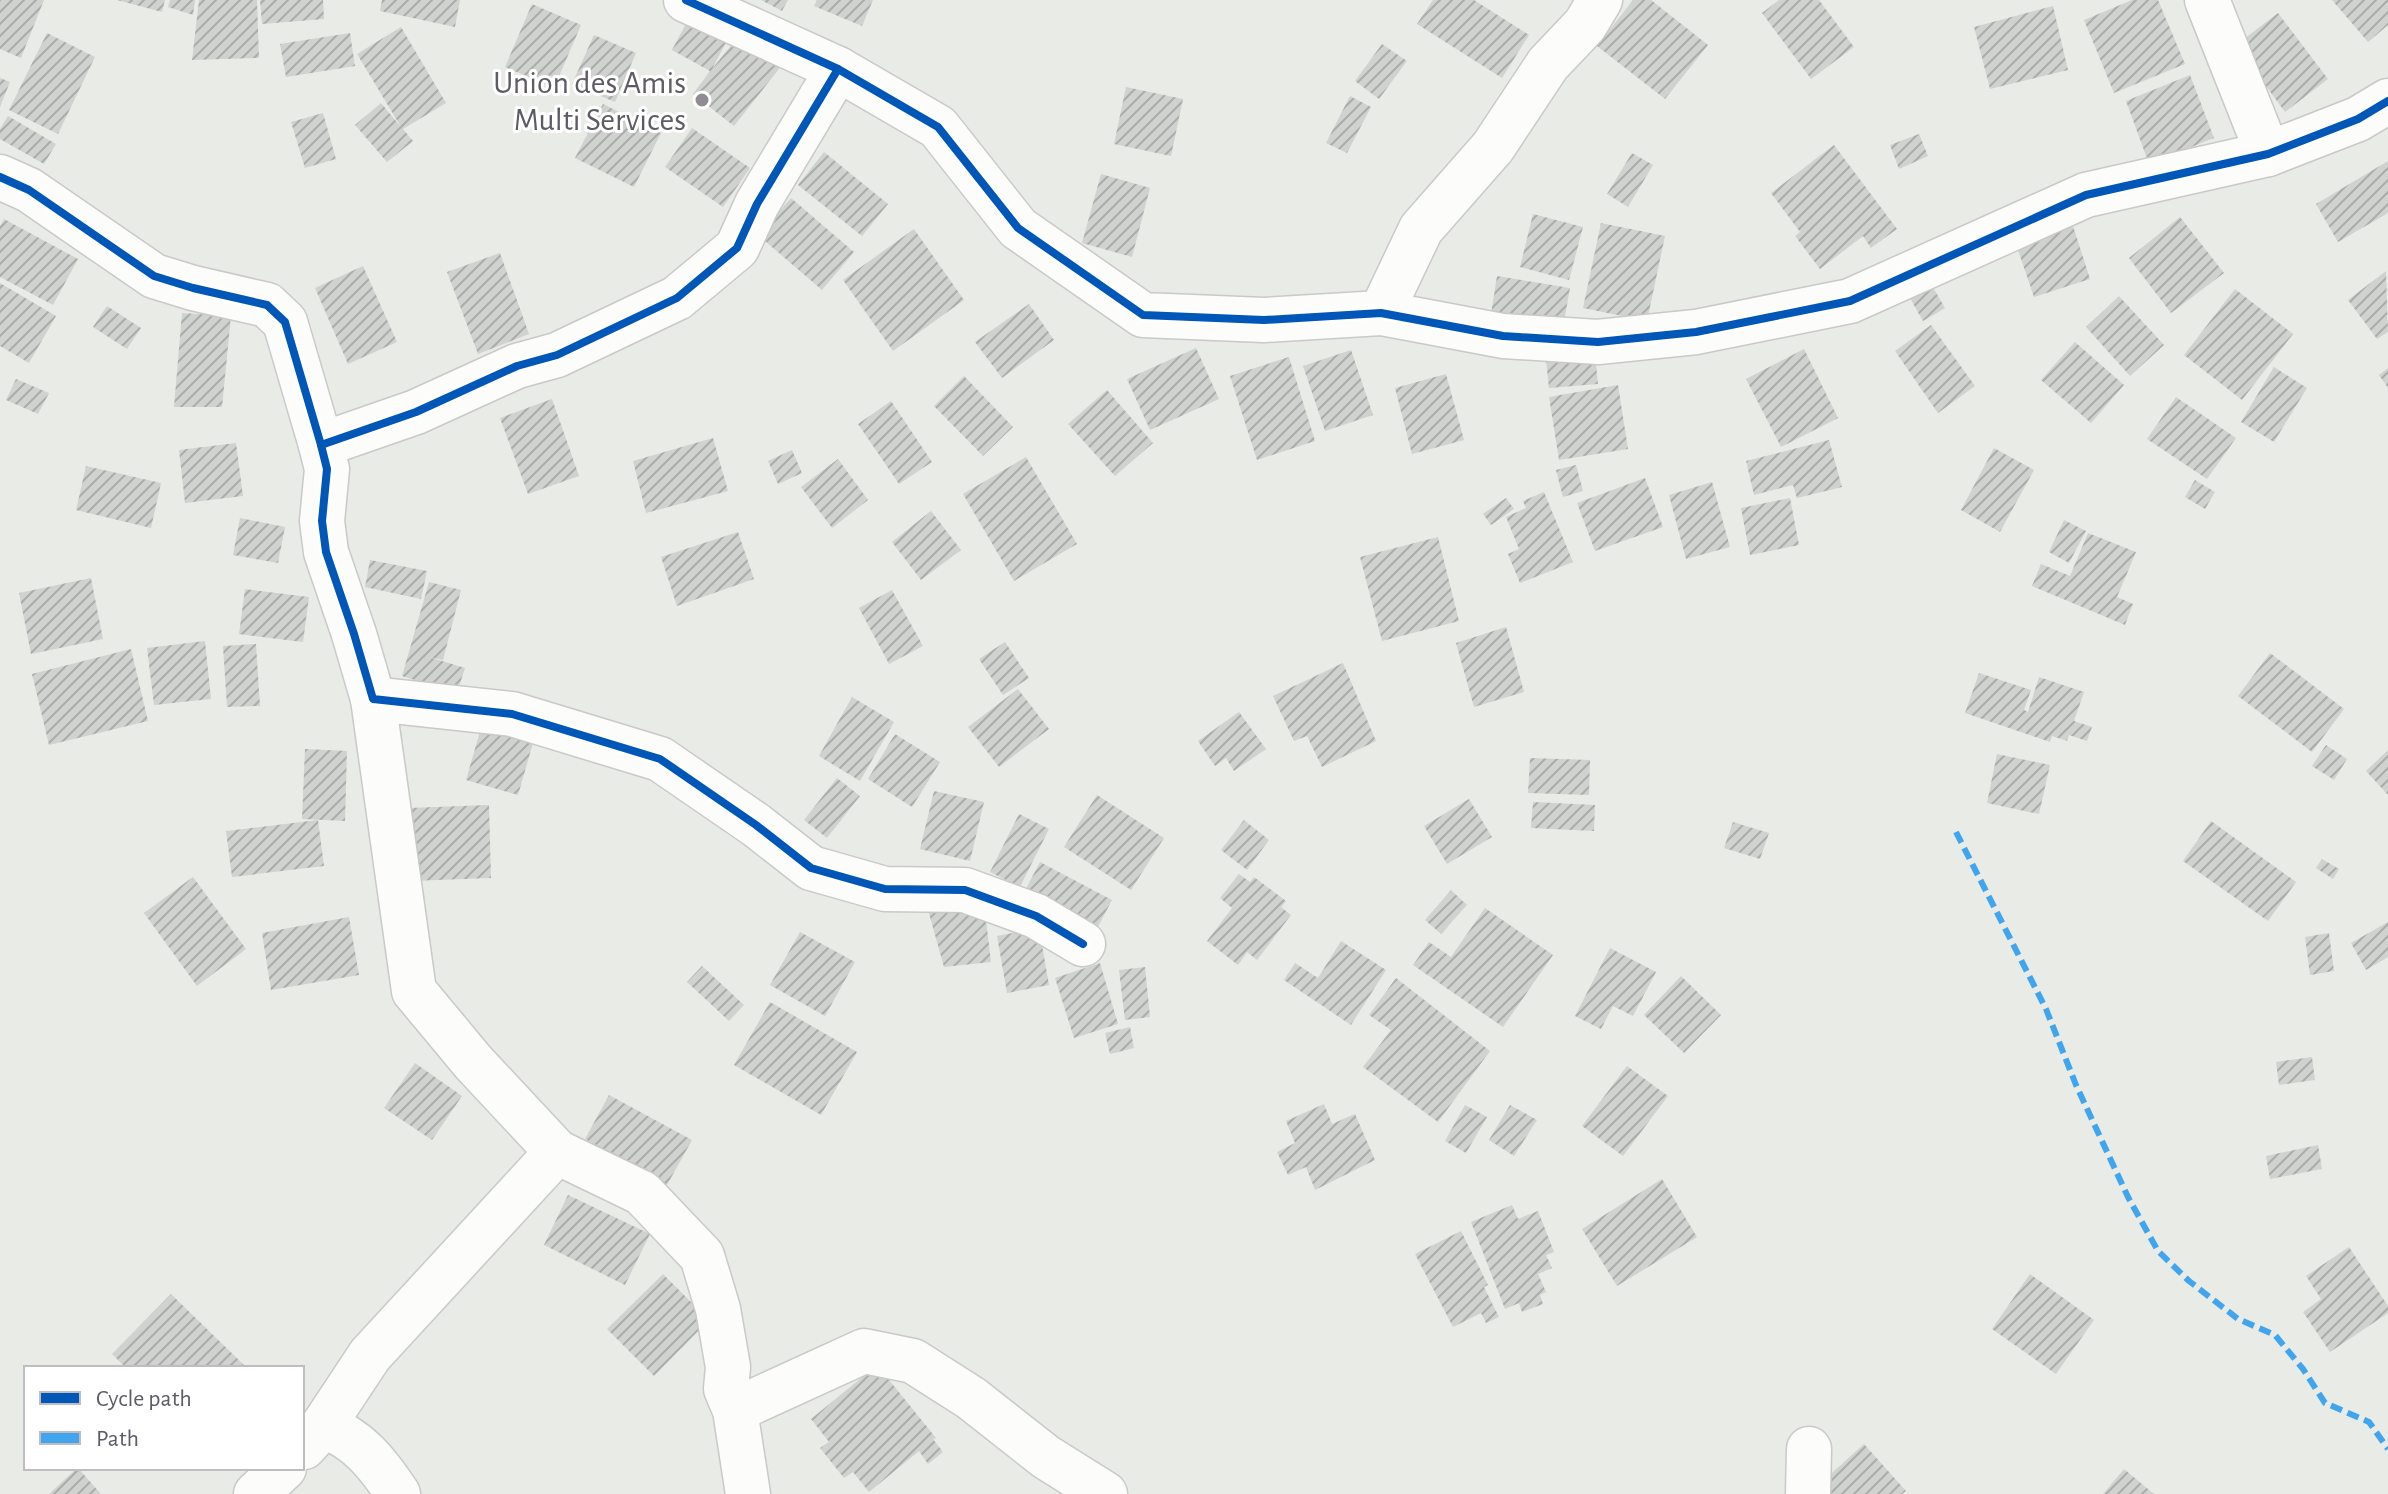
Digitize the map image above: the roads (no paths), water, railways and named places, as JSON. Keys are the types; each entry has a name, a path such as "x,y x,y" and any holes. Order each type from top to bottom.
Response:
{"street":[{"path":"686,0 838,69 938,127 1018,228 1143,315 1264,320 1381,313 1503,336 1598,342 1696,332 1850,301 2086,195 2268,154 2358,119 2388,101"},
{"path":"1381,313 1421,229 1493,147 1548,64 1585,25 1600,0"},
{"path":"2207,0 2268,154"},
{"path":"321,445 416,412 517,366 557,355 677,298 737,248 757,204 838,69"},
{"path":"0,177 29,190 154,276 267,305 277,311 285,322 327,469 322,521 326,552 373,699 414,991 473,1062 557,1152 642,1193 702,1256 718,1309 728,1367 726,1389 735,1410 748,1494"},
{"path":"373,699 512,714 660,759 756,825 811,868 885,889 965,890 1036,916 1083,944"},
{"path":"312,1438 370,1355 557,1152"},
{"path":"735,1410 864,1351 913,1361 971,1398 1046,1457 1105,1494"},
{"path":"312,1438 342,1433 359,1445 398,1494"},
{"path":"1808,1494 1809,1449"},
{"path":"256,1494 282,1470"}],"place":[{"name":"Union des Amis Multi Services","path":"702,100"}]}
